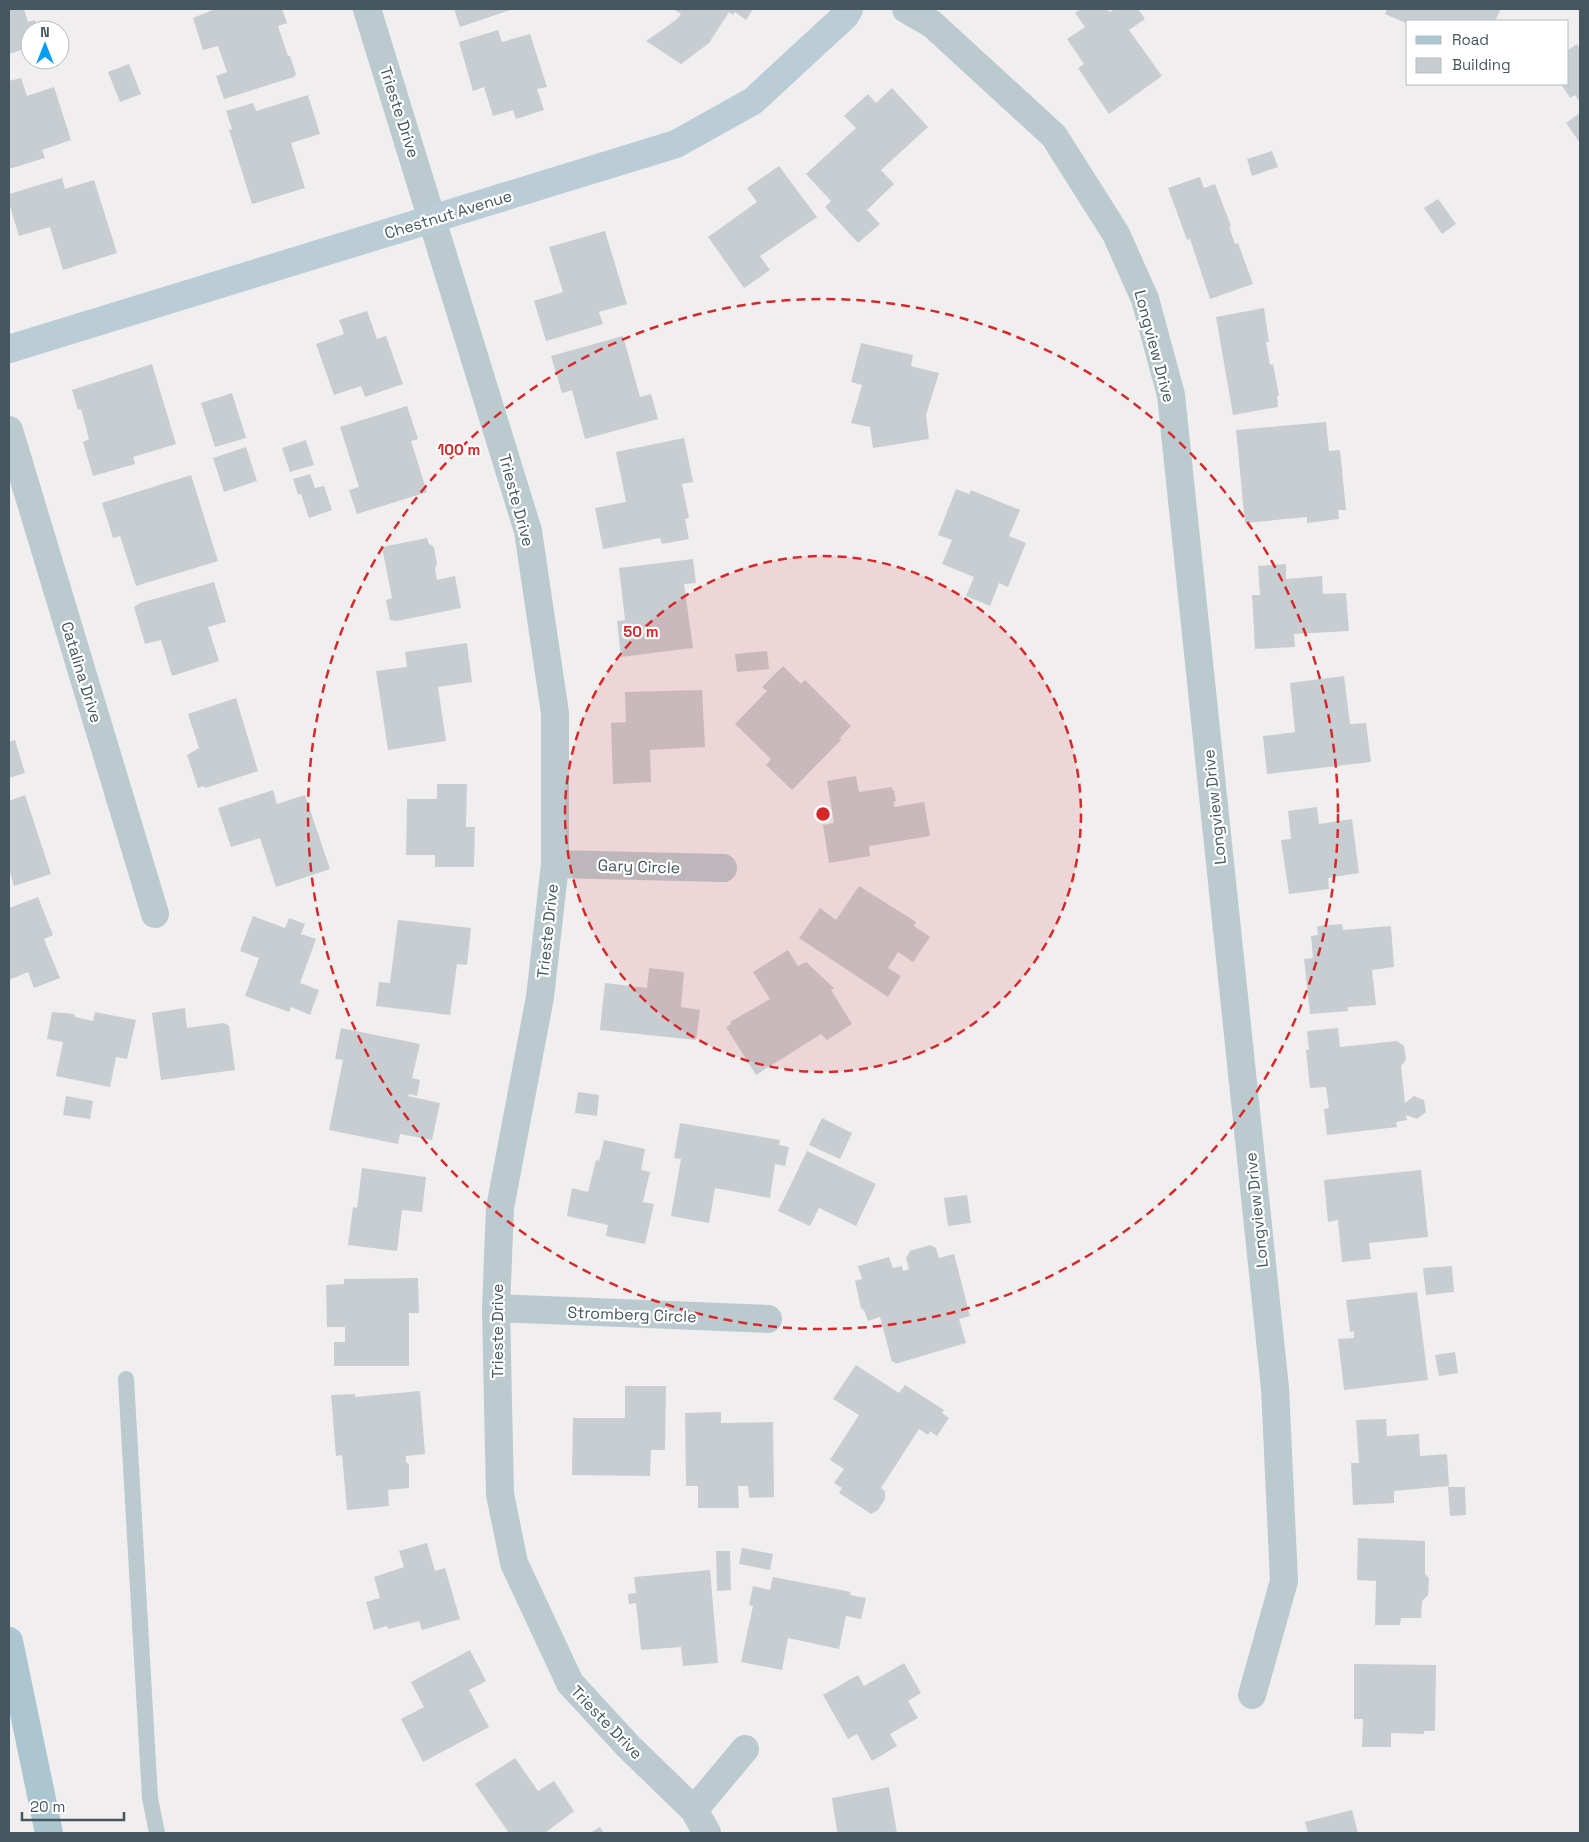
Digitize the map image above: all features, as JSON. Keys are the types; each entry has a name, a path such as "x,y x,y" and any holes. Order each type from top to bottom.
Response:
{"main road":[{"path":"9,1641 49,1833"}],"street":[{"name":"Trieste Drive","path":"367,9 434,219 528,531 555,713 555,864 540,997 500,1208 496,1308 500,1494 514,1563 570,1683 701,1822 746,1749"},
{"name":"Chestnut Avenue","path":"9,349 676,144 753,101 844,16 849,9"},
{"name":"Longview Drive","path":"906,9 932,24 1054,136 1116,234 1145,299 1171,395 1275,1388 1284,1580 1252,1695"},
{"name":"Catalina Drive","path":"9,430 155,914"},
{"name":"Gary Circle","path":"555,864 723,868"},
{"name":"Stromberg Circle","path":"496,1308 768,1319"}],"lane":[{"path":"126,1379 150,1798 156,1833"}],"building":[{"path":"9,9 24,9 27,20 20,20 20,50 9,54"},
{"path":"215,9 282,9 287,23 278,26 296,74 294,77 224,99 216,76 227,72 218,46 203,50 193,18"},
{"path":"454,9 513,9 460,27"},
{"path":"673,9 753,9 746,20 735,12 733,15 729,12 709,43 681,64 646,41 676,20 681,14"},
{"path":"1081,9 1107,9 1110,12 1115,9 1138,9 1145,19 1129,30 1162,76 1109,114 1078,68 1084,64 1067,39 1085,27 1075,13"},
{"path":"1387,9 1501,9 1496,20 1406,20 1406,23 1385,14"},
{"path":"498,30 502,42 530,34 547,87 537,89 544,110 516,119 513,110 493,116 484,87 473,91 459,42"},
{"path":"1577,44 1580,49 1580,102 1575,95 1570,98 1562,85 1569,85 1569,49"},
{"path":"129,64 141,94 120,102 108,72"},
{"path":"21,78 27,96 54,87 71,140 42,150 45,158 9,169 9,81"},
{"path":"892,88 928,127 881,170 894,184 867,210 880,224 858,243 825,207 831,201 806,174 856,128 844,116 868,94 876,103"},
{"path":"308,95 320,134 291,143 305,188 252,204 229,130 232,129 226,111 253,103 256,111"},
{"path":"1580,113 1580,143 1566,123"},
{"path":"1272,151 1278,167 1252,176 1247,159"},
{"path":"779,166 817,217 760,256 770,270 744,288 708,237 757,202 747,188"},
{"path":"1200,177 1204,188 1215,184 1231,226 1229,227 1235,244 1238,243 1253,284 1210,299 1190,239 1187,240 1168,188"},
{"path":"62,178 65,189 94,180 117,253 63,270 50,227 19,236 9,203 9,194"},
{"path":"1438,199 1456,224 1442,234 1424,208"},
{"path":"605,231 627,304 599,312 603,324 546,341 534,301 563,292 549,247"},
{"path":"1264,308 1269,342 1266,342 1270,365 1273,364 1279,396 1277,396 1278,407 1233,415 1216,317"},
{"path":"367,311 377,339 386,336 403,384 365,397 361,386 334,395 316,344 344,334 339,320"},
{"path":"623,336 640,397 651,394 658,419 585,439 572,390 562,393 551,356"},
{"path":"861,343 913,355 911,366 939,373 926,415 929,439 873,448 870,427 851,423 862,385 851,382"},
{"path":"152,364 176,444 133,457 135,464 93,476 83,442 89,439 81,409 78,410 72,390"},
{"path":"232,393 246,438 215,447 201,403"},
{"path":"407,406 418,439 411,441 427,492 357,514 349,490 359,487 340,427"},
{"path":"1326,422 1329,451 1340,450 1346,510 1338,510 1339,519 1307,523 1307,517 1245,523 1236,430"},
{"path":"684,438 693,482 682,484 689,518 685,519 689,539 662,544 660,538 603,549 595,508 626,502 616,452"},
{"path":"306,440 314,465 290,472 282,448"},
{"path":"246,447 257,481 224,492 213,458"},
{"path":"310,474 315,488 324,486 332,510 309,518 301,494 298,495 293,479"},
{"path":"191,475 218,561 136,586 120,536 113,538 102,503"},
{"path":"956,489 969,494 971,490 1020,510 1009,536 1026,543 1008,587 999,583 990,606 966,596 974,577 942,564 952,540 938,535"},
{"path":"427,538 429,544 434,547 437,580 455,576 461,608 397,621 390,620 386,600 392,598 382,547"},
{"path":"693,559 696,583 684,584 693,648 621,657 617,621 625,620 619,568"},
{"path":"1286,564 1286,579 1322,576 1323,594 1346,593 1349,631 1294,634 1295,647 1255,649 1252,595 1260,595 1258,566"},
{"path":"214,582 226,622 208,627 219,661 172,676 161,640 145,644 134,607 140,603"},
{"path":"467,643 472,682 438,687 446,741 388,750 376,671 407,667 405,652"},
{"path":"767,651 769,669 737,672 735,654"},
{"path":"783,666 801,684 805,680 851,726 840,738 841,740 792,790 766,765 771,759 735,724 767,691 762,687"},
{"path":"1344,676 1350,724 1366,723 1371,762 1267,774 1263,736 1295,732 1290,683"},
{"path":"702,690 705,747 650,750 651,782 613,784 611,723 626,722 625,692"},
{"path":"236,698 258,771 205,788 204,786 198,788 187,755 199,748 188,714"},
{"path":"15,740 25,773 9,778 9,742"},
{"path":"856,776 859,792 892,787 896,801 894,802 894,807 924,802 930,836 869,846 870,856 829,863 823,825 834,823 827,781"},
{"path":"437,784 467,784 466,827 475,827 474,867 435,867 435,855 406,855 407,799 437,799"},
{"path":"273,790 277,804 305,795 330,869 276,887 260,838 231,847 218,808"},
{"path":"25,795 51,874 14,886 9,869 9,801"},
{"path":"1317,807 1319,824 1352,819 1359,873 1328,878 1329,889 1289,894 1281,840 1291,839 1288,811"},
{"path":"859,886 916,922 914,926 930,937 913,962 898,952 888,968 901,976 888,997 799,938 820,908 836,920"},
{"path":"38,897 53,935 44,939 60,978 34,988 28,972 9,980 9,908"},
{"path":"253,916 285,928 289,918 305,924 301,934 316,939 300,983 319,990 310,1015 291,1007 289,1012 245,996 259,958 240,951"},
{"path":"398,920 471,928 467,965 457,964 450,1015 376,1006 379,982 390,983"},
{"path":"1342,924 1343,930 1391,926 1394,967 1372,970 1376,1005 1348,1007 1348,1011 1310,1014 1304,959 1313,958 1311,936 1318,935 1317,926"},
{"path":"788,950 798,966 806,962 834,988 831,990 852,1024 827,1040 821,1034 756,1075 726,1027 731,1024 730,1022 770,999 753,972"},
{"path":"649,968 684,972 681,1007 700,1010 696,1040 600,1030 605,983 647,988"},
{"path":"185,1008 187,1028 224,1023 229,1026 235,1070 161,1080 152,1013"},
{"path":"52,1012 74,1014 75,1017 93,1021 95,1012 136,1020 127,1059 116,1057 110,1087 56,1076 63,1042 47,1039"},
{"path":"341,1028 420,1044 412,1078 420,1080 417,1096 409,1094 408,1096 440,1103 432,1140 400,1134 398,1144 329,1130 343,1060 335,1059"},
{"path":"1338,1028 1340,1047 1397,1041 1404,1046 1406,1060 1401,1066 1405,1103 1414,1096 1424,1100 1426,1112 1417,1119 1406,1115 1407,1120 1396,1122 1397,1127 1327,1135 1324,1109 1329,1108 1326,1087 1310,1088 1306,1050 1309,1050 1307,1031"},
{"path":"578,1092 599,1095 597,1116 575,1113"},
{"path":"66,1096 93,1101 90,1119 63,1115"},
{"path":"822,1118 852,1133 840,1159 809,1145"},
{"path":"680,1123 780,1140 779,1145 789,1147 785,1166 775,1164 770,1198 715,1188 709,1223 671,1216 681,1159 674,1158"},
{"path":"604,1140 645,1149 641,1170 650,1172 643,1202 654,1204 645,1244 606,1236 608,1225 567,1216 572,1188 588,1192 596,1160 599,1161"},
{"path":"807,1151 876,1184 856,1226 819,1208 810,1226 778,1211"},
{"path":"362,1168 426,1177 422,1212 402,1210 397,1251 348,1245 353,1207 357,1208"},
{"path":"1421,1170 1428,1237 1369,1243 1371,1259 1342,1262 1338,1220 1328,1222 1324,1180"},
{"path":"967,1195 971,1223 948,1226 944,1198"},
{"path":"930,1245 936,1248 939,1258 954,1254 970,1316 959,1319 966,1343 895,1364 895,1362 892,1362 880,1317 868,1321 864,1310 861,1308 855,1281 862,1279 858,1266 889,1257 893,1268 902,1266 903,1271 909,1269 906,1258 910,1251"},
{"path":"1452,1266 1454,1292 1426,1295 1423,1268"},
{"path":"418,1278 419,1313 409,1313 409,1366 334,1366 334,1342 345,1342 345,1327 327,1327 326,1285 344,1284 344,1279"},
{"path":"1417,1292 1428,1380 1344,1390 1338,1339 1354,1338 1354,1331 1350,1332 1346,1300"},
{"path":"1455,1352 1458,1373 1439,1376 1435,1355"},
{"path":"856,1365 899,1393 905,1385 944,1410 942,1413 949,1418 937,1436 930,1431 928,1435 919,1429 881,1488 885,1491 885,1499 878,1510 871,1514 839,1493 842,1488 834,1483 844,1469 830,1460 859,1415 833,1399"},
{"path":"625,1386 666,1386 665,1450 651,1450 650,1476 572,1475 573,1418 625,1418"},
{"path":"420,1391 425,1454 406,1456 406,1462 409,1464 409,1488 388,1490 389,1506 347,1510 342,1455 336,1456 331,1395 355,1394 355,1397"},
{"path":"721,1412 721,1423 773,1422 774,1497 749,1498 748,1486 738,1486 739,1508 698,1508 698,1486 686,1486 685,1413"},
{"path":"1386,1419 1387,1436 1419,1434 1420,1456 1447,1454 1449,1486 1394,1491 1394,1503 1353,1505 1351,1463 1359,1463 1356,1420"},
{"path":"1448,1487 1465,1487 1466,1515 1450,1516"},
{"path":"1358,1538 1425,1541 1425,1574 1429,1578 1428,1595 1422,1601 1421,1618 1401,1618 1400,1625 1375,1625 1376,1581 1357,1580"},
{"path":"427,1543 435,1571 445,1568 460,1619 422,1630 419,1621 388,1629 387,1626 374,1630 366,1602 380,1598 374,1577 404,1567 399,1551"},
{"path":"742,1548 773,1554 770,1570 739,1564"},
{"path":"716,1551 730,1551 731,1590 717,1591"},
{"path":"710,1570 718,1663 683,1666 681,1647 641,1650 636,1603 629,1604 628,1594 636,1593 634,1577"},
{"path":"773,1577 851,1592 850,1595 866,1598 861,1619 846,1616 839,1649 788,1638 782,1670 741,1662 753,1606 749,1605 753,1586 770,1590"},
{"path":"470,1650 486,1681 469,1690 489,1727 423,1762 401,1719 424,1707 411,1682"},
{"path":"904,1663 921,1693 908,1701 918,1718 890,1734 897,1746 872,1761 857,1734 848,1739 823,1695 858,1675 864,1686"},
{"path":"1354,1664 1436,1665 1435,1731 1424,1731 1424,1734 1391,1733 1391,1747 1362,1747 1363,1719 1354,1719"},
{"path":"515,1758 538,1791 554,1781 574,1811 545,1833 509,1833 475,1784"},
{"path":"889,1787 897,1833 840,1833 837,1831 832,1798"},
{"path":"1352,1810 1358,1833 1308,1833 1305,1822"},
{"path":"600,1827 604,1833 590,1833"}]}
